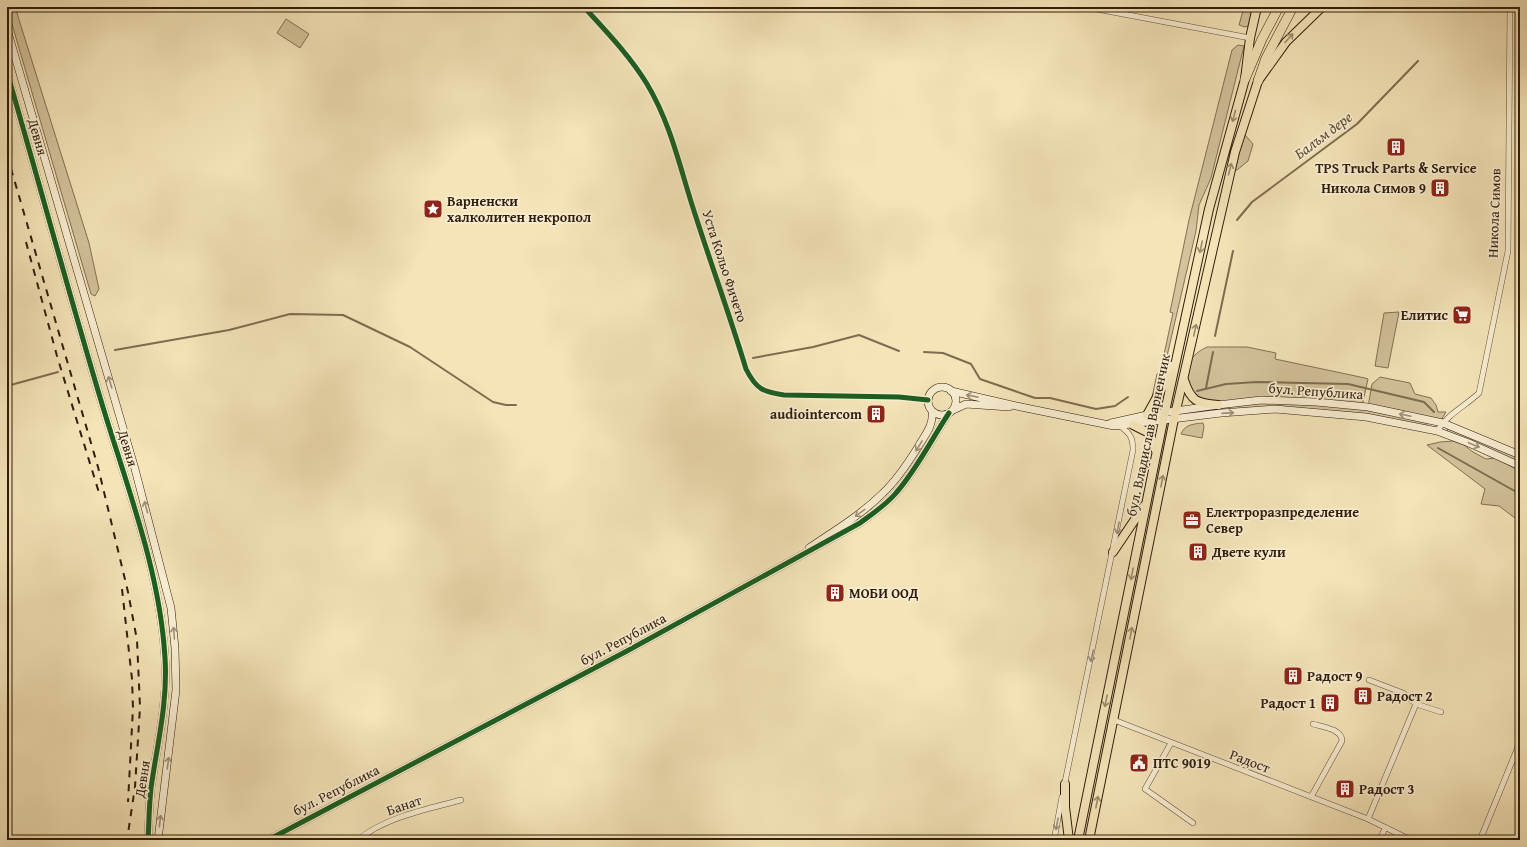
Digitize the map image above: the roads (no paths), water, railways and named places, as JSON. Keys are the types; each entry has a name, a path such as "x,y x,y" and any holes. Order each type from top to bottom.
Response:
{"highway":[{"path":"1245,79 1262,39 1279,7"},
{"path":"1258,81 1266,58 1293,7"}],"main road":[{"name":"бул. Владислав Варненчик","path":"1078,840 1156,453 1209,209 1245,79 1250,38 1257,7"},
{"name":"бул. Владислав Варненчик","path":"1089,840 1174,419 1228,179 1242,125 1258,81 1282,47 1300,26 1322,7"},
{"path":"1147,415 1161,390 1179,349"},
{"path":"1184,379 1188,394 1195,400 1203,403 1218,405"},
{"path":"1133,425 1149,433 1156,453"},
{"path":"1113,552 1146,504"},
{"path":"1065,784 1065,807 1069,840"}],"street":[{"name":"Уста Кольо Фичето","path":"584,7 628,57 646,82 659,106 679,158 687,189 746,369 755,383 766,393 784,395 899,397 928,400"},
{"path":"1086,7 1250,38"},
{"name":"Никола Симов","path":"1437,431 1443,423 1464,403 1479,393 1508,251 1510,7"},
{"name":"Девня","path":"7,29 127,440 168,592 175,641 176,690 158,840"},
{"name":"Девня","path":"7,72 102,402 137,517 160,609 165,661 164,700 150,801 148,840"},
{"name":"бул. Република","path":"782,565 848,521 884,493 910,460 930,429 932,411 928,400 932,392 939,388 1020,407 1120,426 1221,413 1275,409 1366,417 1437,431 1469,443 1520,466"},
{"path":"951,391 956,400 951,411"},
{"name":"бул. Република","path":"1105,424 1176,410 1218,405 1275,400 1316,402 1368,407 1443,423 1520,454"},
{"name":"бул. Република","path":"932,411 942,415 966,404 1020,407"},
{"name":"бул. Република","path":"268,840 527,704 840,535 871,515 888,501 911,473 951,411"},
{"path":"1054,840 1133,450 1133,440 1130,435 1120,426"},
{"path":"1370,680 1403,693 1416,704 1441,712"},
{"path":"1368,819 1416,704"},
{"name":"Радост","path":"1114,720 1368,819 1411,840"},
{"path":"1311,797 1342,742 1339,733 1313,724"},
{"path":"1480,840 1520,742"},
{"path":"1171,743 1145,789 1193,823"},
{"name":"Банат","path":"358,840 376,828 392,821 461,800"},
{"path":"1380,840 1385,828"},
{"path":"281,840 283,837 282,832"}],"waterway":[{"name":"Балъм дере","path":"1237,220 1252,202 1357,124 1418,61"},
{"name":"Балъм дере","path":"1215,336 1233,251"},
{"path":"115,350 229,330 290,314 343,315 410,347 493,402 506,405 516,405"},
{"path":"753,358 813,347 859,335 899,351"},
{"path":"924,352 943,353 971,364 980,379 1035,398 1050,398 1096,409 1115,406 1128,397"},
{"name":"Балъм дере","path":"1206,388 1213,352"},
{"path":"7,386 58,372"},
{"path":"1197,391 1226,384 1257,382 1348,384 1424,402 1434,412"},
{"path":"1438,448 1520,494"}],"railway":[{"path":"7,155 98,467 128,592 137,640 140,707 135,787 127,840"},
{"path":"26,242 57,356 100,496"},
{"path":"122,589 132,679 133,708 128,802"}],"place":[{"name":"TPS Truck Parts & Service","path":"1396,147"},
{"name":"Никола Симов 9","path":"1440,188"},
{"name":"Варненски халколитен некропол","path":"433,209"},
{"name":"Елитис","path":"1462,315"},
{"name":"audiointercom","path":"876,414"},
{"name":"Електроразпределение Север","path":"1192,520"},
{"name":"Двете кули","path":"1198,552"},
{"name":"МОБИ ООД","path":"835,593"},
{"name":"Радост 9","path":"1293,676"},
{"name":"Радост 2","path":"1363,696"},
{"name":"Радост 1","path":"1330,703"},
{"name":"ПТС 9019","path":"1139,763"},
{"name":"Радост 3","path":"1345,789"}]}
